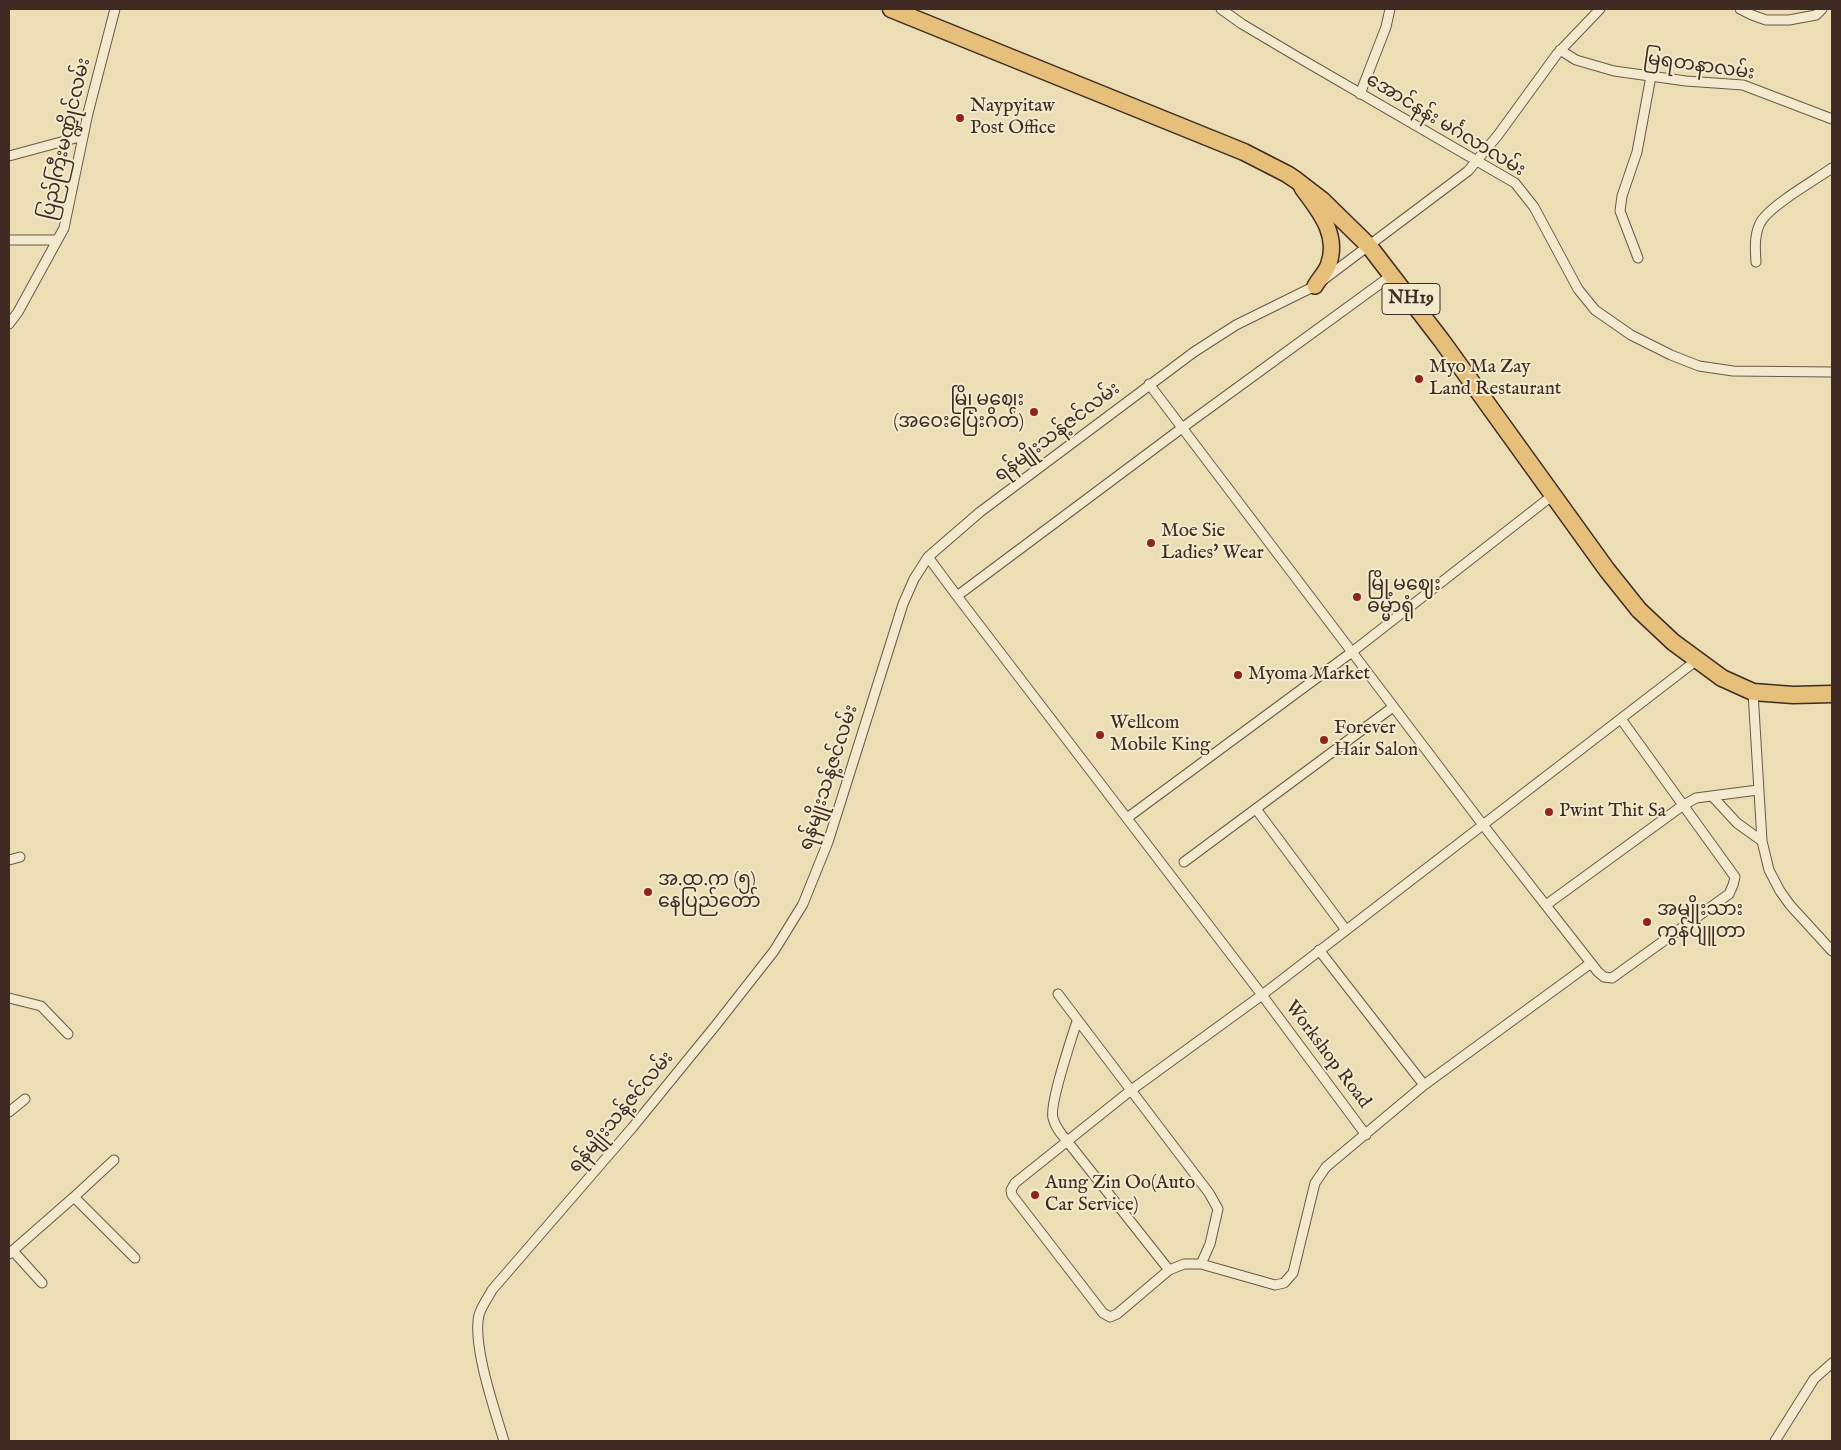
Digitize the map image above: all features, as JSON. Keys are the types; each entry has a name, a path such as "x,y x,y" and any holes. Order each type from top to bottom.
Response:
{"highway":[{"name":"NH19","path":"890,9 1244,152 1296,180 1322,200 1369,246 1442,341 1607,570 1639,610 1673,642 1722,678 1753,692 1794,695 1832,694"}],"main road":[{"path":"1296,180 1323,216 1330,234 1331,252 1327,267 1315,286"}],"street":[{"name":"ပြည်ကြီးမဏ္ဍိုင်လမ်း","path":"9,324 18,312 64,228 83,136 115,9"},
{"name":"အောင်နန်း မင်္ဂလာလမ်း","path":"1222,9 1242,24 1515,183 1534,207 1578,289 1596,310 1631,335 1671,355 1699,366 1733,371 1832,372"},
{"path":"1360,94 1386,27 1390,9"},
{"name":"ရန်မျိုးသန့်ဇင်လမ်း","path":"504,1441 487,1383 478,1334 479,1314 492,1290 632,1128 774,951 803,904 828,842 903,604 914,579 928,557 980,512 1149,384 1236,325 1315,286 1468,171 1498,135 1560,50 1600,9"},
{"path":"1740,9 1766,20 1789,20 1816,15 1822,9"},
{"name":"မြရတနာလမ်း","path":"1560,50 1576,60 1614,72 1743,85 1832,119"},
{"path":"1638,258 1620,211 1622,196 1636,152 1652,76"},
{"path":"9,156 83,136"},
{"path":"1756,262 1755,246 1762,221 1770,211 1832,168"},
{"path":"9,240 57,240"},
{"path":"957,596 1182,428 1392,275"},
{"path":"1149,384 1483,825 1591,963 1604,977 1612,978 1729,894 1735,877 1621,719"},
{"path":"1127,818 1352,652 1553,495"},
{"name":"Workshop Road","path":"928,557 1366,1134"},
{"path":"1591,963 1424,1085 1326,1167 1316,1183 1309,1204 1297,1260 1290,1279 1284,1283 1275,1285 1201,1264 1184,1264 1169,1270 1117,1314 1110,1317 1102,1313 1012,1195 1011,1190 1015,1183 1130,1091 1262,995 1698,660"},
{"path":"1753,692 1762,841 1769,870 1790,905 1832,952"},
{"path":"1184,862 1393,707"},
{"path":"1546,905 1682,806 1696,798 1758,790"},
{"path":"1712,796 1737,823 1762,841"},
{"path":"1256,809 1346,930"},
{"path":"9,860 20,857"},
{"path":"1319,950 1424,1085"},
{"path":"1058,994 1209,1193 1216,1205 1218,1209 1210,1244 1201,1264"},
{"path":"9,998 41,1006 68,1034"},
{"path":"1078,1021 1065,1061 1052,1117 1060,1133 1169,1270"},
{"path":"9,1112 25,1099"},
{"path":"42,1283 11,1252 74,1198 114,1160"},
{"path":"74,1198 135,1258"},
{"path":"1775,1441 1814,1379 1832,1363"}],"place":[{"name":"Naypyitaw Post Office","path":"960,118"},
{"name":"Myo Ma Zay Land Restaurant","path":"1419,379"},
{"name":"မြို့မဈေး (အဝေးပြေးဂိတ်)","path":"1034,412"},
{"name":"Moe Sie Ladies' Wear","path":"1151,543"},
{"name":"မြို့မဈေး ဓမ္မာရုံ","path":"1357,597"},
{"name":"Myoma Market","path":"1238,675"},
{"name":"Wellcom Mobile King","path":"1100,735"},
{"name":"Forever Hair Salon","path":"1324,740"},
{"name":"Pwint Thit Sa","path":"1549,812"},
{"name":"အ.ထ.က (၅) နေပြည်တော်","path":"648,892"},
{"name":"အမျိုးသား ကွန်ပျူတာ","path":"1647,922"},
{"name":"Aung Zin Oo(Auto Car Service)","path":"1035,1195"}]}
